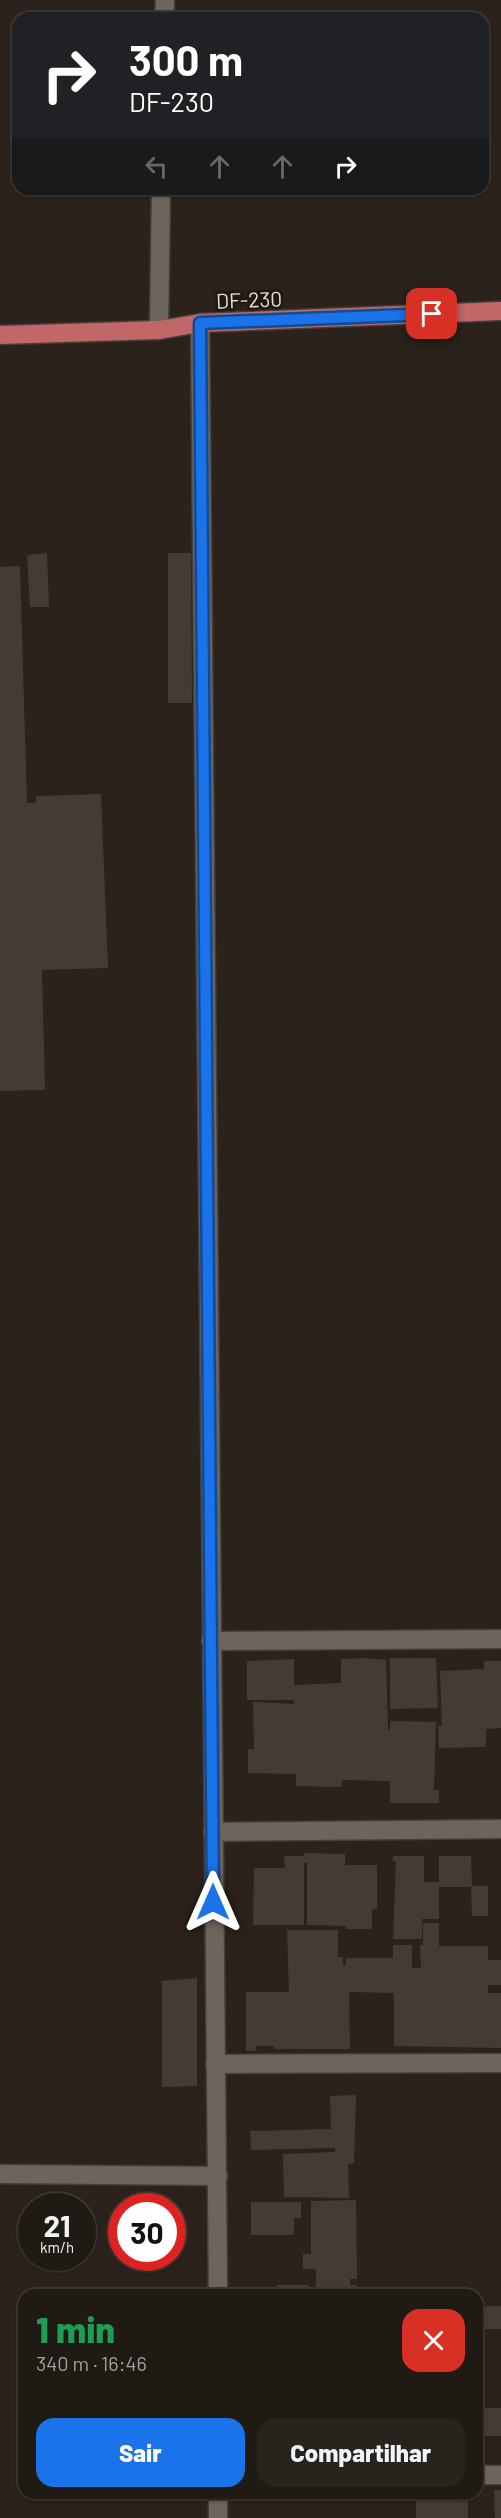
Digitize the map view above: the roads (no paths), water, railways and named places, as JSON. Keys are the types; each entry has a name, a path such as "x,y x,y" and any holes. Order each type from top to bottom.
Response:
{"main road":[{"name":"DF-230","path":"0,335 159,330 200,323 501,311"}],"street":[{"path":"159,330 161,195"},
{"path":"200,323 214,2064 218,2176 218,2289"},
{"path":"211,1641 501,1640"},
{"path":"213,1832 501,1829"},
{"path":"214,2064 501,2063"},
{"path":"0,2174 218,2176"},
{"path":"483,2475 501,2475"},
{"path":"218,2499 218,2518"}]}
